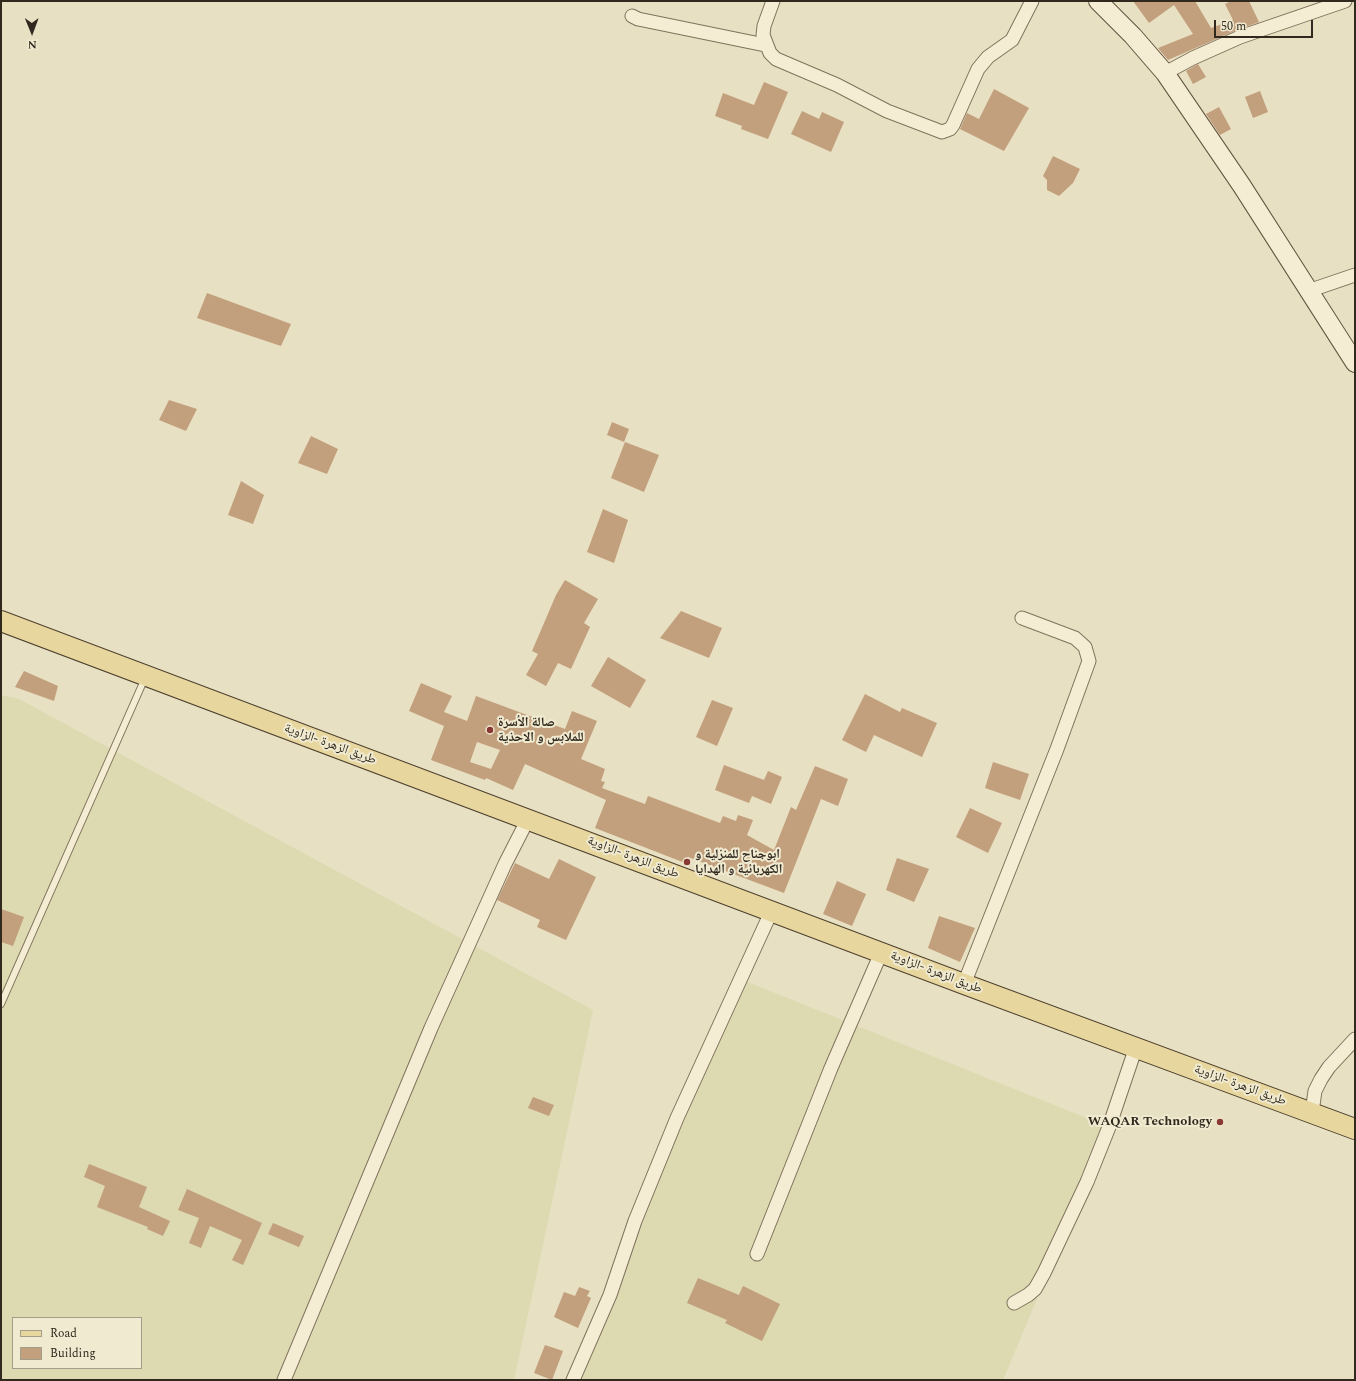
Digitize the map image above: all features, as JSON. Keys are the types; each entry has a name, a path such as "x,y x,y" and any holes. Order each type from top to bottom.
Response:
{"main road":[{"path":"1098,1 1133,36 1165,74 1242,186 1355,363"},
{"name":"طريق الزهرة -الزاوية","path":"1,621 772,910 964,984 1355,1129"}],"street":[{"path":"773,1 764,26 765,45 770,53 785,64 837,85 887,110 938,130 946,131 953,125 978,69 988,57 1012,40 1032,1"},
{"path":"1165,74 1193,58 1240,37 1345,1"},
{"path":"632,16 765,45"},
{"path":"1308,291 1355,275"},
{"path":"964,984 1057,749 1090,661 1085,648 1075,638 1022,618"},
{"path":"284,1380 431,1028 492,891 528,819"},
{"path":"573,1380 610,1295 633,1228 677,1118 772,910"},
{"path":"757,1254 831,1068 882,953"},
{"path":"1312,1112 1315,1092 1328,1067 1355,1039"},
{"path":"1014,1303 1028,1295 1034,1289 1044,1273 1087,1182 1109,1128 1136,1047"}],"lane":[{"path":"1,1004 146,676"}],"shaded area":[{"path":"1,695 19,699 593,1010 514,1380 1,1380"},
{"path":"740,979 1109,1127 1003,1380 566,1380"}],"building":[{"path":"1133,1 1195,1 1211,28 1233,20 1225,4 1231,1 1249,1 1259,22 1168,60 1158,48 1193,34 1174,5 1149,23"},
{"path":"1198,64 1206,77 1193,84 1186,71"},
{"path":"764,82 788,92 768,139 741,129 742,126 715,116 723,93 754,105"},
{"path":"994,89 1029,108 1004,151 960,129 967,113 979,119"},
{"path":"1260,91 1268,112 1253,118 1245,97"},
{"path":"1219,107 1231,129 1220,135 1206,114"},
{"path":"802,111 819,119 822,112 844,122 831,152 791,134"},
{"path":"1053,156 1080,169 1073,183 1059,196 1047,190 1047,180 1043,176"},
{"path":"207,293 291,324 281,346 197,318"},
{"path":"169,400 197,409 186,431 159,420"},
{"path":"612,422 629,429 624,442 607,435"},
{"path":"311,436 338,449 327,474 298,463"},
{"path":"625,442 659,455 644,492 611,478"},
{"path":"241,481 264,495 253,524 228,515"},
{"path":"603,509 628,520 614,563 587,552"},
{"path":"565,580 598,599 584,623 590,627 571,669 558,663 546,686 526,675 538,654 532,651 556,595"},
{"path":"681,611 722,628 709,658 660,638"},
{"path":"608,657 646,680 630,708 591,686"},
{"path":"24,671 58,686 54,701 15,687"},
{"path":"421,683 452,696 444,712 467,721 476,696 565,729 572,711 597,721 581,759 605,769 601,781 605,782 602,788 645,804 648,796 720,823 723,816 736,821 738,815 753,820 747,835 774,850 791,807 796,810 815,766 848,779 838,806 821,799 784,893 688,857 685,863 595,828 606,800 525,764 513,790 486,778 485,780 431,760 444,726 409,711","holes":["477,742 500,750 491,769 470,762"]},
{"path":"865,694 900,712 902,708 937,723 922,757 874,735 866,752 842,740"},
{"path":"712,700 733,708 717,746 696,737"},
{"path":"993,762 1029,774 1020,800 985,788"},
{"path":"724,765 764,780 768,771 782,777 771,804 752,796 749,803 715,790"},
{"path":"970,808 1002,823 988,853 956,837"},
{"path":"897,858 929,869 914,902 886,890"},
{"path":"559,859 596,877 566,940 537,927 540,920 497,900 515,863 549,879"},
{"path":"837,881 866,894 852,926 823,914"},
{"path":"1,909 24,917 13,946 1,942"},
{"path":"939,916 975,928 960,962 928,948"},
{"path":"533,1097 554,1105 549,1116 528,1108"},
{"path":"89,1164 147,1187 139,1207 170,1221 163,1236 147,1229 148,1227 97,1207 105,1186 84,1177"},
{"path":"187,1189 262,1223 243,1265 232,1260 242,1240 210,1226 201,1248 189,1243 199,1218 178,1210"},
{"path":"273,1223 304,1236 299,1247 268,1234"},
{"path":"698,1278 739,1295 743,1286 780,1304 762,1341 725,1323 727,1320 687,1303"},
{"path":"579,1287 590,1291 587,1296 591,1298 578,1328 554,1317 564,1292 575,1296"},
{"path":"545,1345 563,1351 552,1380 534,1373"}],"place":[{"name":"صالة الأسرة للملابس و الاحذية","path":"490,730"},
{"name":"ابوجناح للمنزلية و الكهربائية و الهدايا","path":"687,862"},
{"name":"WAQAR Technology","path":"1220,1122"}]}
